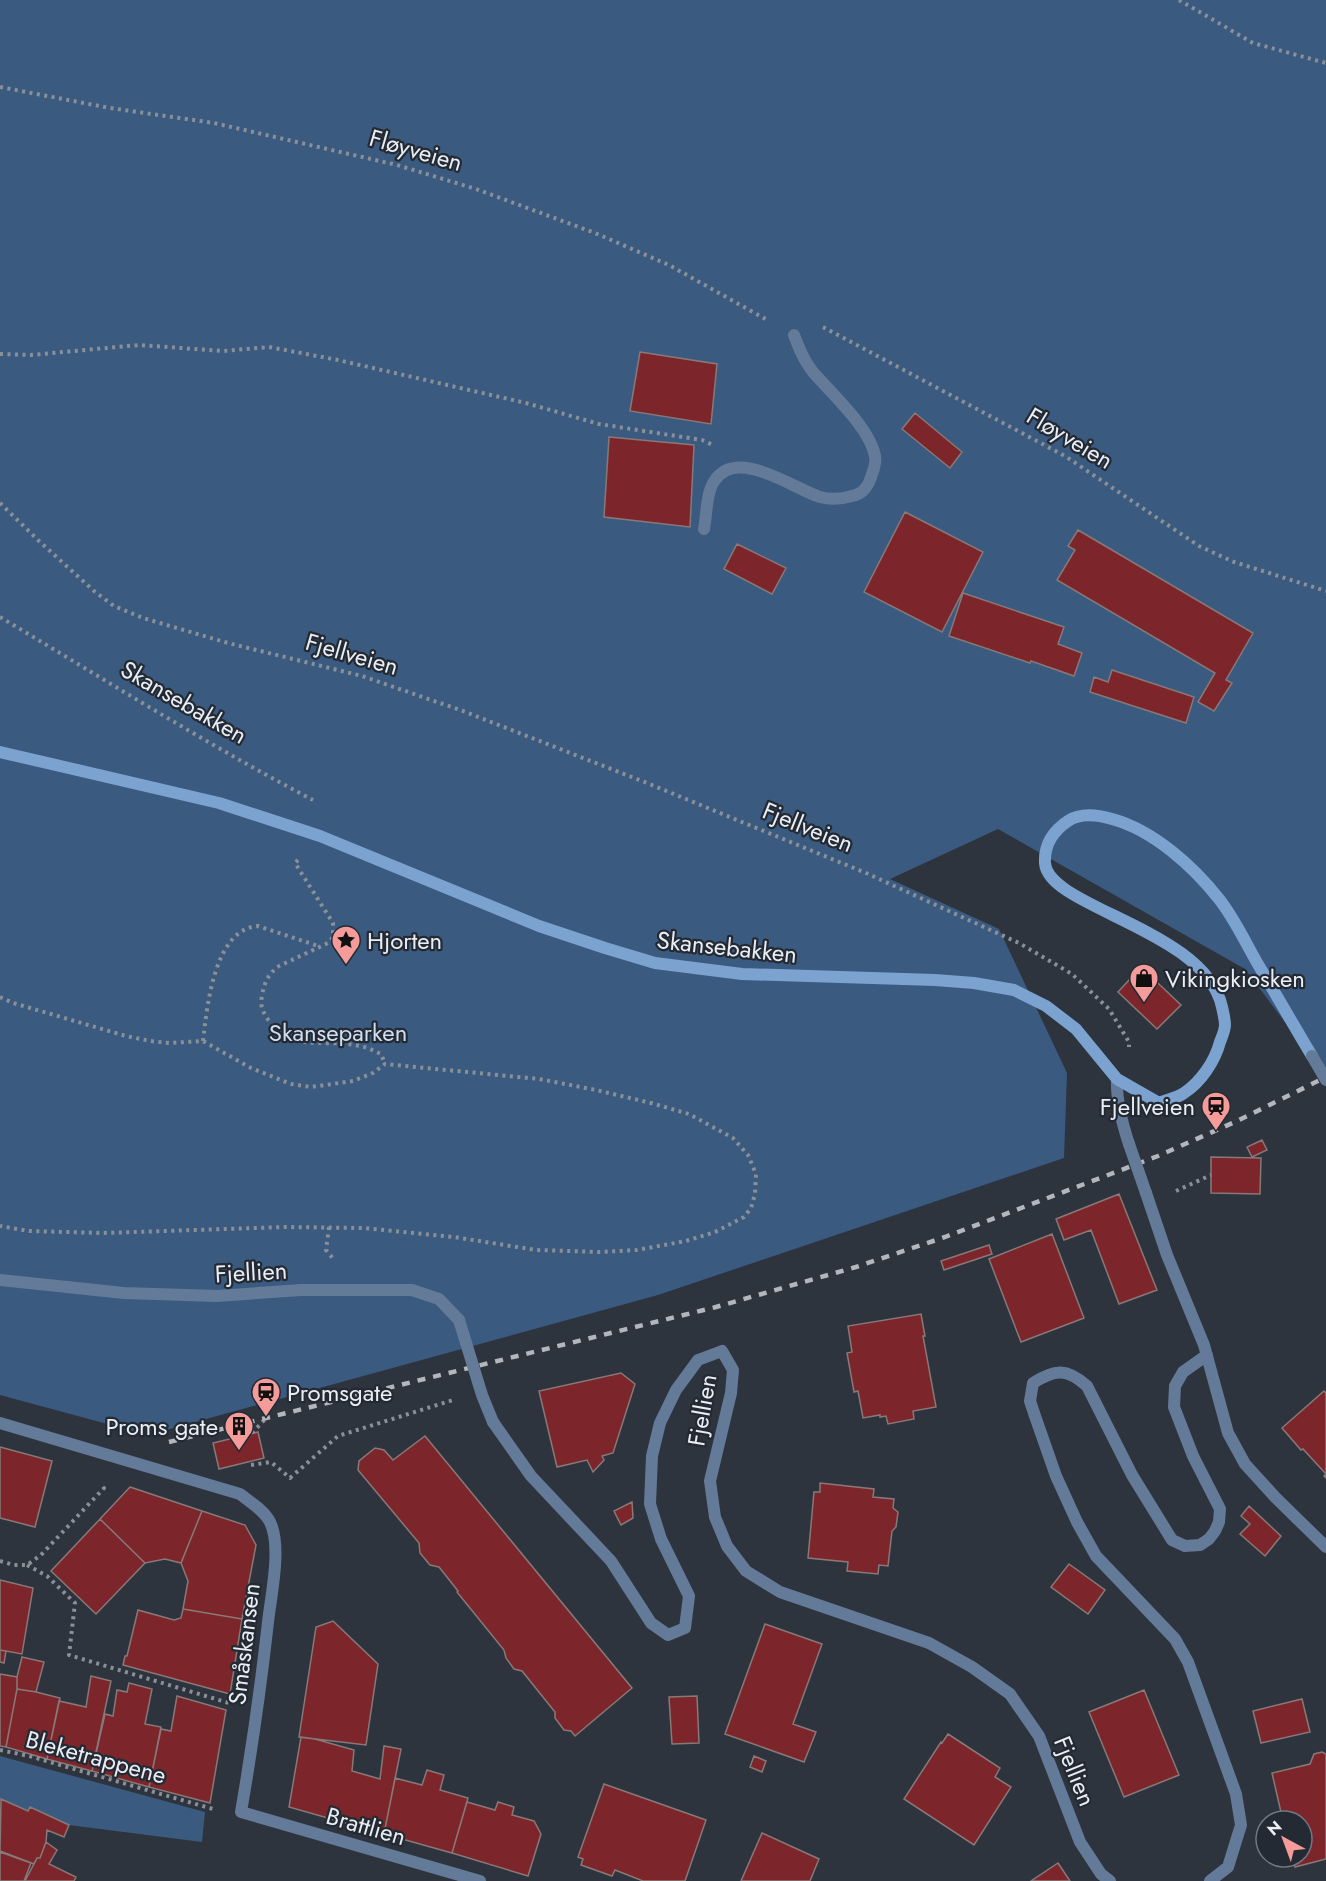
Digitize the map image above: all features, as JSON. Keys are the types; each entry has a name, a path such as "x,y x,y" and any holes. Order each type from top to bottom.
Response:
{"street":[{"path":"704,529 711,488 721,473 732,469 759,470 821,497 840,499 856,496 867,488 876,458 869,442 859,424 812,370 800,351 794,335"},
{"name":"Skansebakken","path":"0,752 219,803 320,836 539,926 655,963 742,974 935,980 974,983 1014,990 1046,1006 1076,1029 1117,1079"},
{"path":"1326,1080 1221,901 1192,868 1162,844 1125,822 1097,814 1072,818 1056,830 1047,845 1045,864 1053,880 1078,897 1149,933 1187,956 1208,976 1220,997 1225,1024 1217,1054 1201,1077 1184,1093 1158,1103 1117,1079 1116,1091 1124,1130 1167,1255 1207,1355 1228,1433 1245,1464 1326,1547"},
{"name":"Fjellien","path":"0,1280 124,1293 217,1296 301,1290 412,1290 439,1299 459,1320 492,1422 531,1476 611,1561 651,1623 668,1635 685,1628 689,1596 661,1539 650,1504 652,1456 660,1423 676,1390 698,1360 722,1351 733,1370 731,1393 710,1481 715,1517 727,1546 746,1571 780,1592 929,1643 972,1667 1011,1694 1038,1736 1080,1842 1101,1874 1110,1881"},
{"path":"1207,1355 1183,1372 1175,1386 1174,1407 1193,1456 1220,1509 1219,1522 1215,1531 1200,1545 1185,1546 1172,1540 1132,1475 1087,1386 1076,1376 1065,1372 1047,1374 1034,1383 1030,1401 1056,1476 1096,1556 1175,1639 1188,1662 1236,1794 1241,1825 1228,1868 1210,1881"},
{"path":"0,1424 240,1494"},
{"name":"Småskansen","path":"240,1494 258,1508 269,1521 273,1533 276,1560 258,1711 241,1812"},
{"name":"Brattlien","path":"241,1812 480,1881"}],"path":[{"path":"1179,0 1253,43 1326,63"},
{"name":"Fløyveien","path":"0,87 110,108 214,123 397,165 476,189 595,233 669,265 794,335 804,327 823,327 1065,456 1199,546 1234,562 1326,591"},
{"path":"0,354 31,355 139,345 223,351 269,347 338,360 526,403 599,424 702,440 717,447 732,469"},
{"name":"Fjellveien","path":"0,503 78,577 114,606 143,618 228,643 362,676 463,711 647,783 866,873 1019,943 1072,974 1109,1009 1129,1042 1128,1056 1117,1079"},
{"name":"Skansebakken","path":"0,617 261,772 320,804 322,827 320,836"},
{"path":"320,836 295,863 333,923 333,937 328,943 272,971 264,983 262,1010 271,1024 289,1038 305,1043 358,1045 381,1054 385,1064"},
{"path":"203,1041 209,996 222,957 232,939 248,926 258,926 318,947"},
{"path":"0,997 13,1003 126,1036 169,1043 203,1041 251,1068 291,1084 311,1087 331,1086 373,1073 385,1064 539,1079 596,1090 689,1114 732,1138 748,1155 756,1174 755,1194 751,1208 744,1217 715,1232 686,1241 637,1250 600,1252 536,1250 454,1237 364,1228 284,1227 103,1233 29,1231 0,1226"},
{"path":"1148,1198 1211,1175"},
{"path":"240,1494 236,1466 271,1462 290,1478 338,1436 459,1398"},
{"path":"252,1433 266,1418"},
{"path":"27,1565 41,1556 104,1488"},
{"path":"0,1561 14,1565 27,1565 47,1576 75,1603 69,1655 258,1711"},
{"name":"Bleketrappene","path":"0,1750 29,1756 183,1800"}],"green space":[{"name":"Skanseparken","path":"0,0 1326,0 1326,1077 1245,969 998,829 890,879 999,929 1067,1073 1064,1158 658,1295 148,1435 0,1395"},
{"path":"0,1756 205,1812 202,1842 69,1825 30,1808 28,1811 1,1799 0,1801"}],"building":[{"path":"640,352 717,364 711,424 630,411"},
{"path":"915,413 962,452 950,468 902,429"},
{"path":"609,437 694,445 690,527 604,517"},
{"path":"905,512 983,552 942,632 864,592"},
{"path":"1078,530 1253,633 1226,680 1232,683 1214,711 1198,702 1215,673 1057,580 1075,550 1068,546"},
{"path":"737,544 786,568 772,594 724,569"},
{"path":"963,593 1064,627 1058,644 1082,653 1074,676 949,636"},
{"path":"1112,670 1194,697 1186,723 1090,692 1094,677 1108,682"},
{"path":"1141,967 1181,1005 1157,1029 1118,992"},
{"path":"1262,1140 1267,1150 1252,1157 1247,1147"},
{"name":"Fjellveien","path":"1211,1157 1261,1158 1260,1194 1211,1193"},
{"path":"1119,1194 1157,1290 1119,1304 1091,1230 1064,1240 1056,1219"},
{"path":"1052,1234 1084,1318 1021,1342 989,1259"},
{"path":"989,1245 992,1254 944,1270 941,1261"},
{"path":"921,1314 936,1407 913,1411 914,1419 888,1424 886,1416 863,1418 858,1391 854,1392 847,1353 852,1352 848,1326"},
{"path":"621,1373 635,1384 613,1453 602,1456 604,1460 593,1472 587,1460 557,1467 539,1391"},
{"path":"1324,1391 1326,1393 1326,1474 1282,1428"},
{"name":"Proms gate","path":"258,1432 264,1458 219,1469 213,1443"},
{"path":"425,1436 632,1688 575,1736 571,1731 564,1730 555,1718 555,1712 522,1671 514,1669 506,1658 504,1650 458,1591 439,1567 430,1565 420,1553 419,1543 358,1470 359,1461 375,1448 384,1450 393,1460"},
{"path":"0,1447 52,1461 35,1527 0,1518"},
{"path":"820,1483 874,1489 873,1497 894,1499 893,1508 898,1512 896,1527 892,1531 888,1566 879,1565 878,1574 847,1571 848,1562 808,1558 814,1492 820,1492"},
{"path":"130,1487 202,1511 181,1563 165,1559 145,1563 100,1519"},
{"path":"632,1502 633,1518 621,1525 614,1511"},
{"path":"1249,1506 1281,1536 1265,1556 1240,1534 1250,1524 1241,1516"},
{"path":"202,1511 245,1525 256,1545 242,1619 183,1609 188,1581 181,1563"},
{"path":"100,1519 145,1563 96,1614 51,1571"},
{"path":"1069,1564 1105,1590 1088,1614 1051,1587"},
{"path":"0,1580 33,1588 22,1654 0,1650"},
{"path":"183,1609 242,1619 230,1694 123,1665 138,1610 174,1620 181,1618"},
{"path":"333,1621 378,1664 366,1745 299,1737 316,1627"},
{"path":"765,1624 822,1644 793,1724 816,1732 804,1762 725,1734"},
{"path":"0,1650 6,1651 4,1663 0,1662"},
{"path":"22,1657 44,1662 36,1692 17,1689 17,1677"},
{"path":"0,1674 17,1677 17,1689 6,1747 0,1746"},
{"path":"91,1676 111,1681 92,1771 47,1759 59,1701 86,1707"},
{"path":"129,1683 152,1689 145,1724 161,1727 149,1787 92,1771 105,1714 113,1716 117,1690 127,1692"},
{"path":"17,1689 60,1698 47,1759 6,1747"},
{"path":"1144,1690 1179,1775 1124,1797 1089,1712"},
{"path":"177,1696 226,1710 210,1803 149,1787 161,1729 171,1731"},
{"path":"697,1696 699,1743 672,1744 669,1697"},
{"path":"1302,1699 1310,1732 1261,1743 1253,1711"},
{"path":"948,1734 1000,1768 995,1777 1011,1787 974,1845 904,1799"},
{"path":"301,1737 354,1750 352,1771 380,1779 384,1746 401,1749 384,1834 289,1807"},
{"path":"1322,1752 1326,1754 1326,1859 1314,1862 1314,1809 1280,1809 1272,1773 1310,1764 1314,1754"},
{"path":"754,1756 766,1761 762,1772 750,1767"},
{"path":"427,1770 444,1775 440,1790 468,1798 452,1853 384,1834 395,1778 422,1785"},
{"path":"604,1784 706,1820 685,1881 643,1881 615,1870 612,1876 581,1865 583,1859 578,1857"},
{"path":"1,1799 28,1811 30,1807 69,1825 64,1837 47,1830 46,1842 40,1858 37,1858 34,1864 0,1851"},
{"path":"467,1802 495,1810 498,1802 514,1807 512,1815 534,1821 541,1834 528,1876 452,1853"},
{"path":"762,1833 819,1859 810,1881 741,1881"},
{"path":"46,1842 57,1850 49,1864 76,1877 74,1881 25,1881 37,1858 40,1858"},
{"path":"0,1852 31,1863 24,1881 0,1881"},
{"path":"1058,1863 1070,1881 1031,1881"}],"railway":[{"path":"169,1442 716,1307 856,1267 945,1237 1158,1156 1237,1121 1326,1077"}],"place":[{"name":"Hjorten","path":"346,966"},
{"name":"Vikingkiosken","path":"1144,1004"},
{"name":"Fjellveien","path":"1216,1132"},
{"name":"Promsgate","path":"266,1418"},
{"name":"Proms gate","path":"239,1452"}]}
